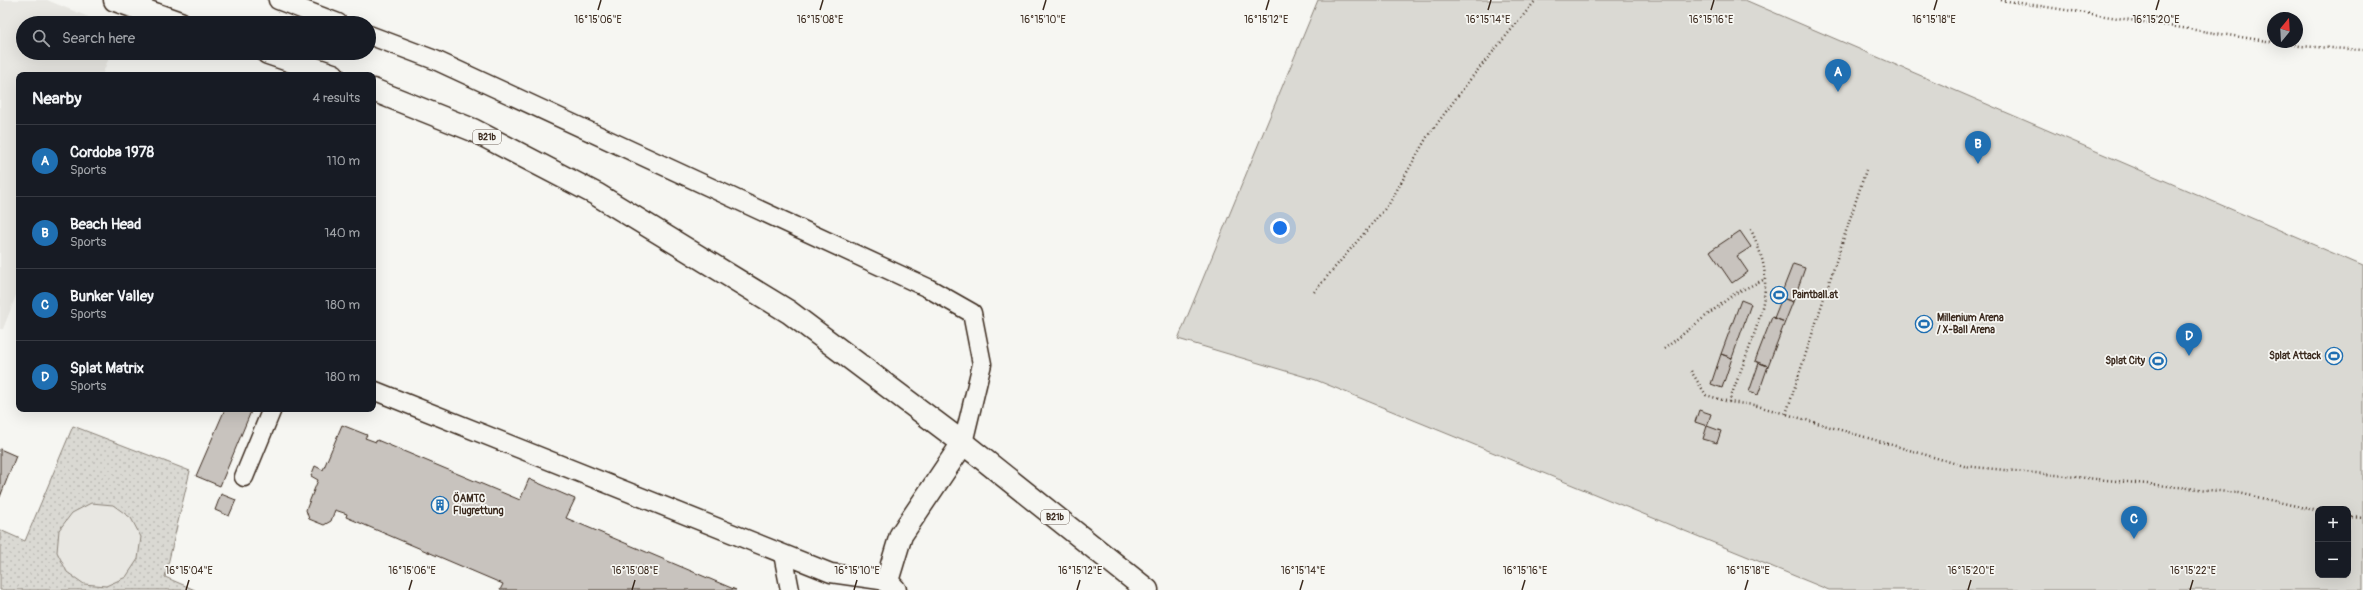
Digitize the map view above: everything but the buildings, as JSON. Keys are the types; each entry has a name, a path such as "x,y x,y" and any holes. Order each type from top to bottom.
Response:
{"main road":[{"path":"115,0 160,16"},
{"path":"289,60 324,72"},
{"name":"B21b","path":"376,91 473,130 596,194 789,312 964,443 1147,590"},
{"path":"891,586 901,535 964,443"}],"lane":[{"path":"278,0 320,16"},
{"path":"376,38 450,67 921,285 972,313 982,364 964,443"},
{"path":"376,391 831,574 891,586"},
{"path":"244,477 271,412"},
{"path":"784,554 790,590"}],"path":[{"path":"1314,292 1388,204 1427,137 1472,77 1536,0"},
{"path":"2001,0 2267,41"},
{"path":"2303,45 2363,50"},
{"path":"1786,414 1866,170"},
{"path":"1729,402 1764,301 1765,279 1761,254 1750,227"},
{"path":"1664,349 1734,294 1765,279"},
{"path":"1691,371 1706,395 1729,402 1754,405 1964,466 2239,493 2315,510"},
{"path":"2351,517 2363,518"}],"shaded area":[{"path":"0,0 47,0 86,16 16,16 16,60 108,60 103,72 16,72 16,296 3,329 0,329"},
{"name":"Paintball.at","path":"1318,0 1745,0 2363,266 2363,590 1829,590 1316,380 1178,339"},
{"path":"73,426 190,471 139,590 0,590 0,530 25,541"},
{"path":"73,426 190,471 165,577 195,590 0,590 0,530 25,541","holes":["91,503 113,505 131,518 141,537 138,559 126,577 106,586 84,584 67,572 57,552 59,530 72,513"]}],"place":[{"name":"Cordoba 1978","path":"1838,92"},
{"name":"Beach Head","path":"1978,164"},
{"name":"Paintball.at","path":"1779,295"},
{"name":"Millenium Arena / X-Ball Arena","path":"1924,324"},
{"name":"Splat Matrix","path":"2189,356"},
{"name":"Splat Attack","path":"2334,356"},
{"name":"Splat City","path":"2158,361"},
{"name":"ÖAMTC Flugrettung","path":"440,505"},
{"name":"Bunker Valley","path":"2134,539"}]}
